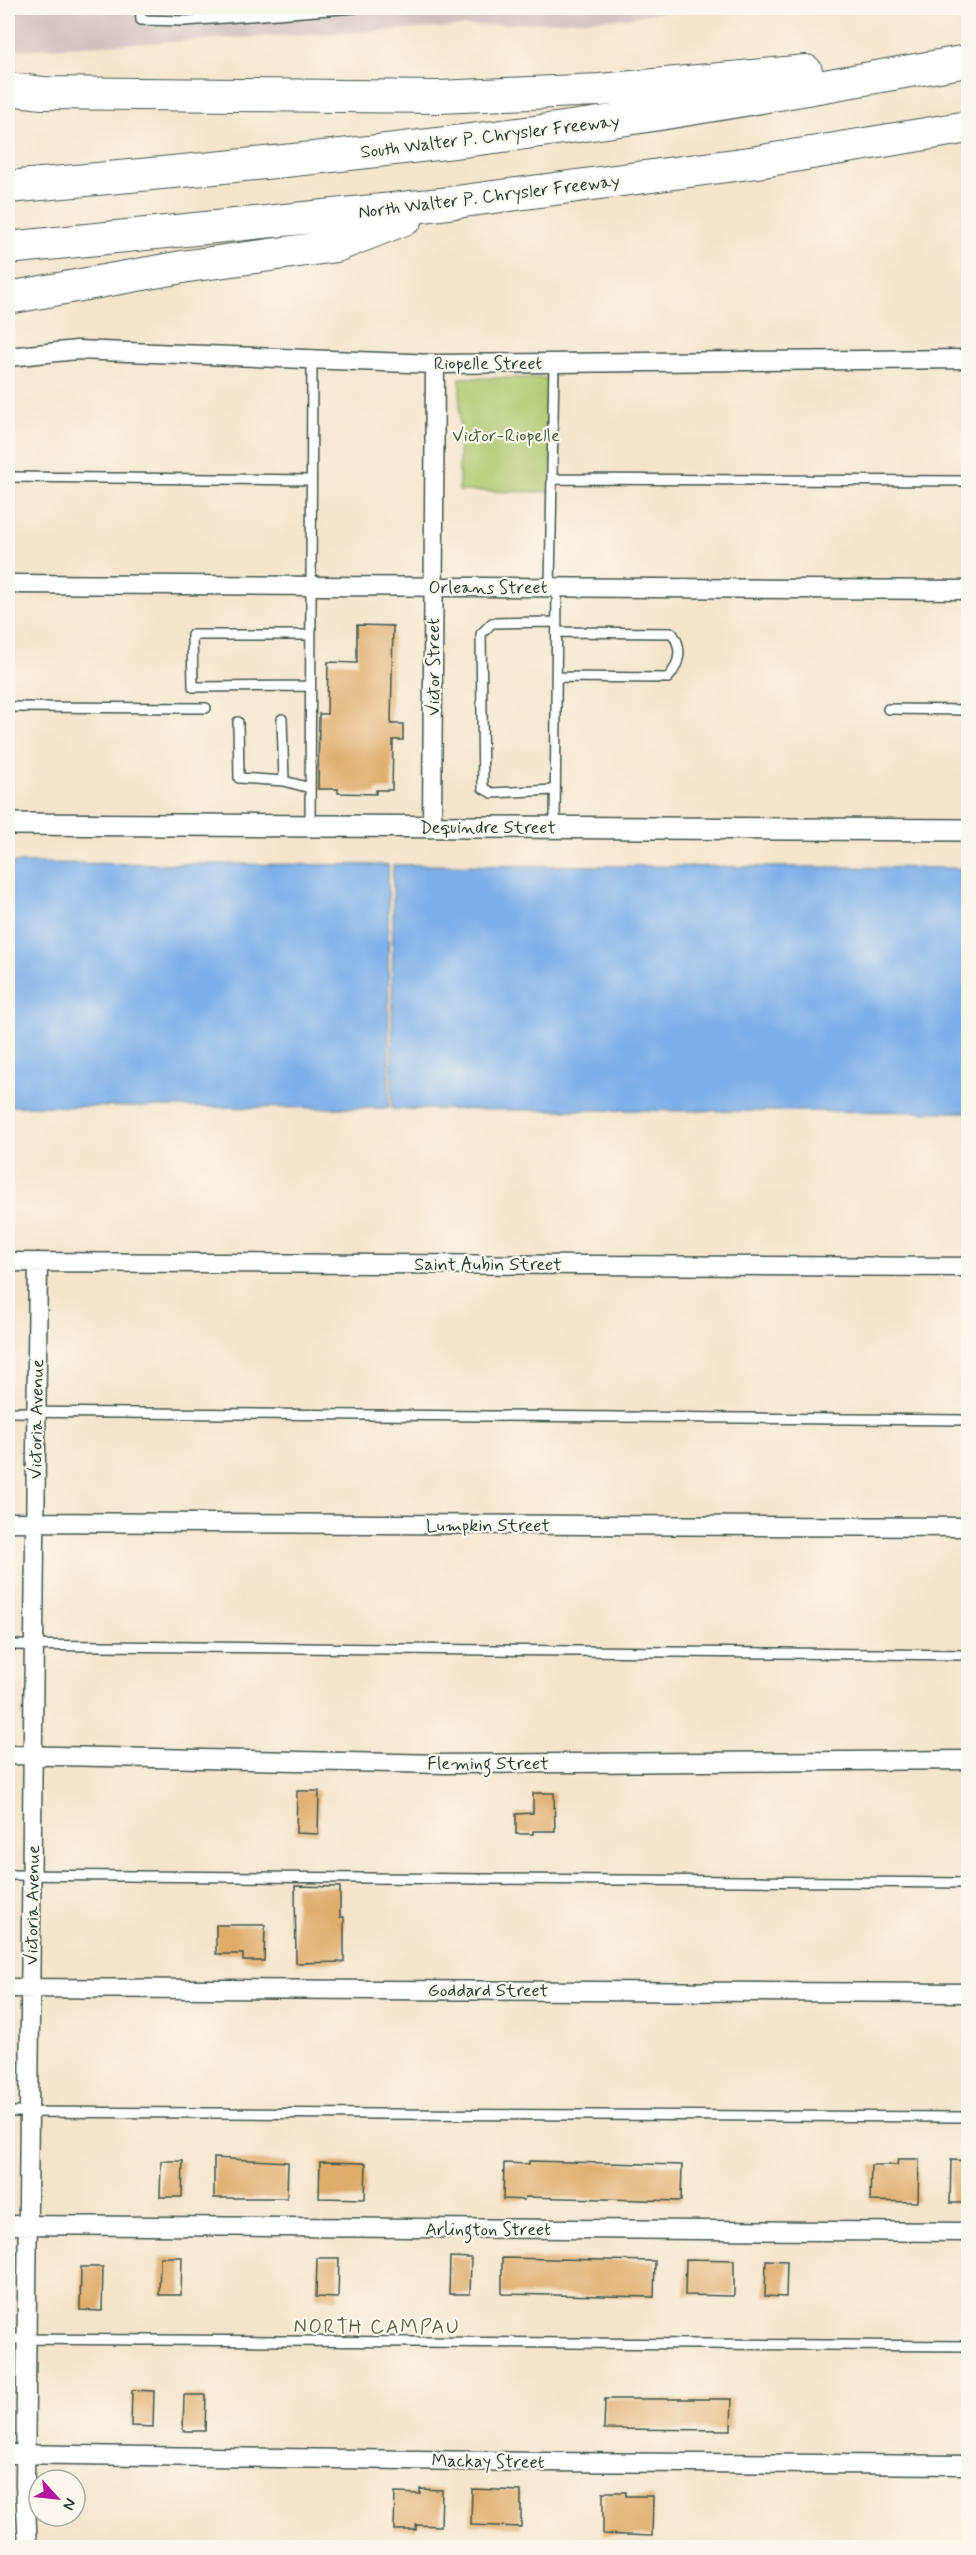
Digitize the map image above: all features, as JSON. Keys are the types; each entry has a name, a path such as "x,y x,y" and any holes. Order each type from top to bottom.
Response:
{"highway":[{"path":"8,89 43,93 439,97 600,90 757,74 968,61"},
{"name":"South Walter P. Chrysler Freeway","path":"8,187 160,174 408,147 628,119 968,61"},
{"name":"North Walter P. Chrysler Freeway","path":"8,248 441,204 757,162 969,127"},
{"path":"8,298 188,266 336,246 441,204"}],"street":[{"name":"Riopelle Street","path":"8,357 77,351 435,364 969,359"},
{"name":"Victor Street","path":"432,826 435,364"},
{"name":"Orleans Street","path":"8,584 969,590"},
{"name":"Dequindre Street","path":"8,824 969,830"},
{"name":"Saint Aubin Street","path":"8,1262 969,1267"},
{"name":"Victoria Avenue","path":"28,2547 16,2454 26,2339 38,1262"},
{"name":"Lumpkin Street","path":"8,1522 969,1527"},
{"name":"Fleming Street","path":"8,1755 445,1764 969,1760"},
{"name":"Goddard Street","path":"8,1988 969,1993"},
{"name":"Arlington Street","path":"8,2225 969,2232"},
{"name":"Mackay Street","path":"16,2454 969,2465"}],"lane":[{"path":"140,8 141,20 185,21 355,8"},
{"path":"310,826 312,359"},
{"path":"554,363 552,479 554,588 557,622 555,827"},
{"path":"8,477 311,480"},
{"path":"552,479 969,481"},
{"path":"555,790 492,793 483,788 481,634 492,623 557,622"},
{"path":"556,677 668,678 678,664 679,642 672,633 557,632"},
{"path":"310,635 192,635 193,687 310,686"},
{"path":"8,707 206,708"},
{"path":"888,709 969,710"},
{"path":"282,719 284,781"},
{"path":"238,722 239,778 284,781 309,788"},
{"path":"8,1412 969,1420"},
{"path":"8,1645 969,1655"},
{"path":"8,1875 969,1883"},
{"path":"8,2112 969,2117"},
{"path":"8,2339 969,2346"}],"shaded area":[{"path":"8,8 685,8 627,18 8,50"}],"green space":[{"name":"Victor-Riopelle","path":"460,378 552,378 551,492 459,491"}],"water":[{"path":"8,863 388,865 389,1108 8,1106"},
{"path":"393,865 968,868 968,1112 392,1109"}],"building":[{"path":"357,625 393,626 391,724 403,724 403,740 393,740 392,790 376,790 376,794 338,793 338,789 318,789 319,714 327,714 328,662 357,663"},
{"path":"297,1791 319,1791 318,1834 296,1833"},
{"path":"533,1793 554,1793 555,1831 516,1834 516,1814 533,1813"},
{"path":"295,1886 340,1887 340,1917 344,1917 344,1962 296,1963"},
{"path":"216,1925 265,1925 264,1961 243,1961 243,1954 216,1954"},
{"path":"214,2158 288,2162 287,2198 214,2198"},
{"path":"898,2159 919,2159 918,2202 870,2201 871,2165 897,2165"},
{"path":"951,2160 969,2161 969,2203 950,2203"},
{"path":"161,2161 183,2161 182,2197 160,2197"},
{"path":"529,2161 682,2165 681,2201 525,2197 524,2200 503,2199 504,2163 529,2164"},
{"path":"320,2162 366,2163 365,2199 319,2198"},
{"path":"160,2257 182,2257 181,2295 159,2295"},
{"path":"450,2257 471,2258 470,2294 449,2294"},
{"path":"317,2258 339,2258 338,2298 316,2297"},
{"path":"502,2258 655,2261 654,2297 502,2294"},
{"path":"686,2259 734,2260 734,2296 685,2295"},
{"path":"766,2260 787,2261 786,2297 765,2296"},
{"path":"81,2267 103,2267 102,2311 80,2310"},
{"path":"132,2390 154,2391 153,2427 131,2426"},
{"path":"184,2395 206,2395 205,2431 183,2431"},
{"path":"605,2399 732,2399 731,2430 604,2429"},
{"path":"420,2489 442,2490 441,2526 416,2525 416,2530 394,2530 395,2493 420,2494"},
{"path":"472,2489 521,2491 521,2527 471,2525"},
{"path":"603,2492 626,2492 626,2496 653,2496 652,2536 603,2534"}],"district":[{"name":"NORTH CAMPAU","path":"377,2326"}]}
